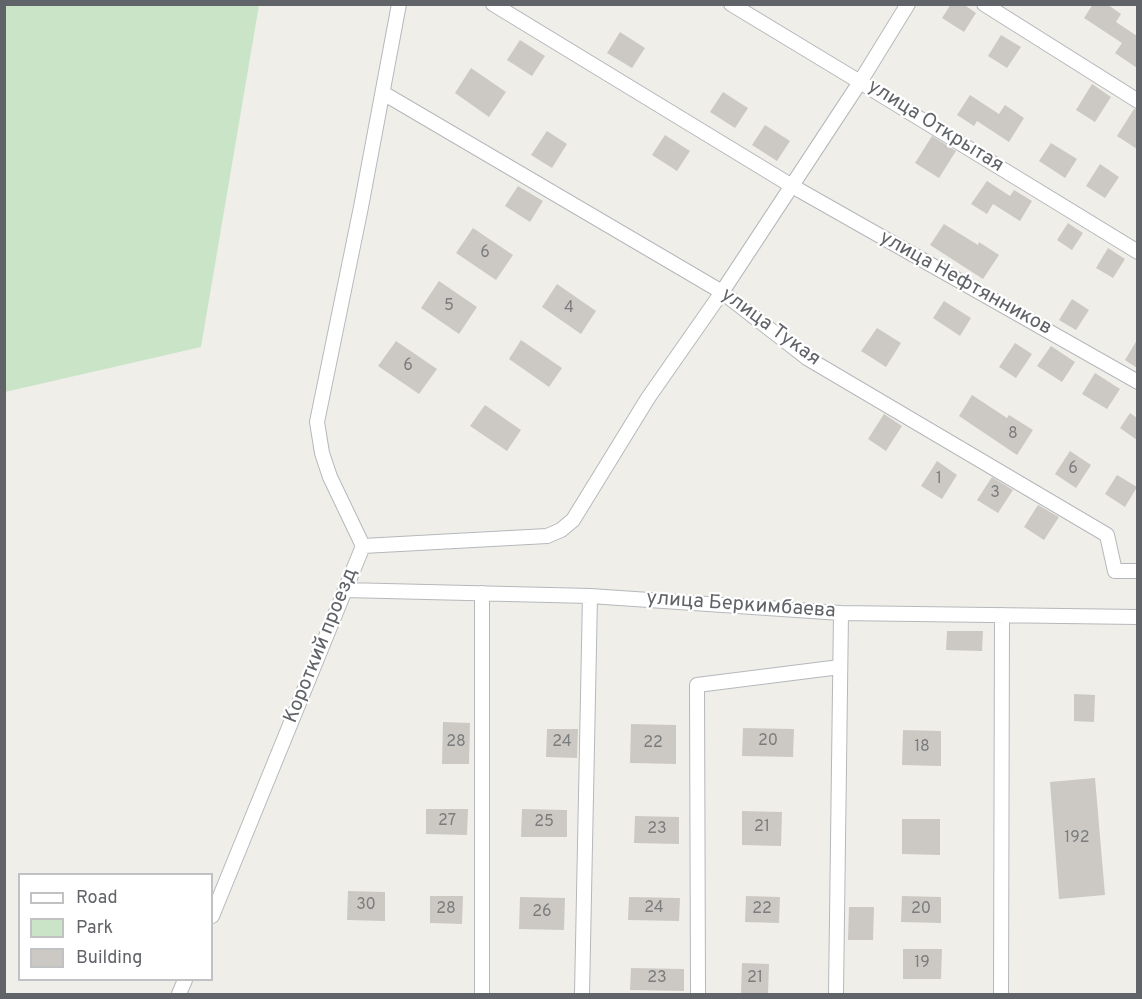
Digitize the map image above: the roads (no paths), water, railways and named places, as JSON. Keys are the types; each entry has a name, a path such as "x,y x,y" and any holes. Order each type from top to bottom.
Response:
{"street":[{"path":"363,546 330,477 322,453 317,422 399,4"},
{"name":"улица Нефтянников","path":"494,4 792,186 1137,382"},
{"name":"улица Открытая","path":"731,4 1137,252"},
{"path":"722,292 860,82 908,4"},
{"path":"984,4 1137,101"},
{"name":"улица Тукая","path":"382,93 722,292 807,357 1107,535 1115,571 1137,571"},
{"name":"Короткий проезд","path":"213,913 363,546 546,536 561,530 573,520 648,398 722,292"},
{"name":"улица Беркимбаева","path":"345,590 590,596 841,613 1137,617"},
{"path":"482,593 482,994"},
{"path":"582,994 590,596"},
{"path":"836,994 841,613"},
{"path":"1001,994 1002,615"},
{"path":"698,994 697,686 840,667"}]}
